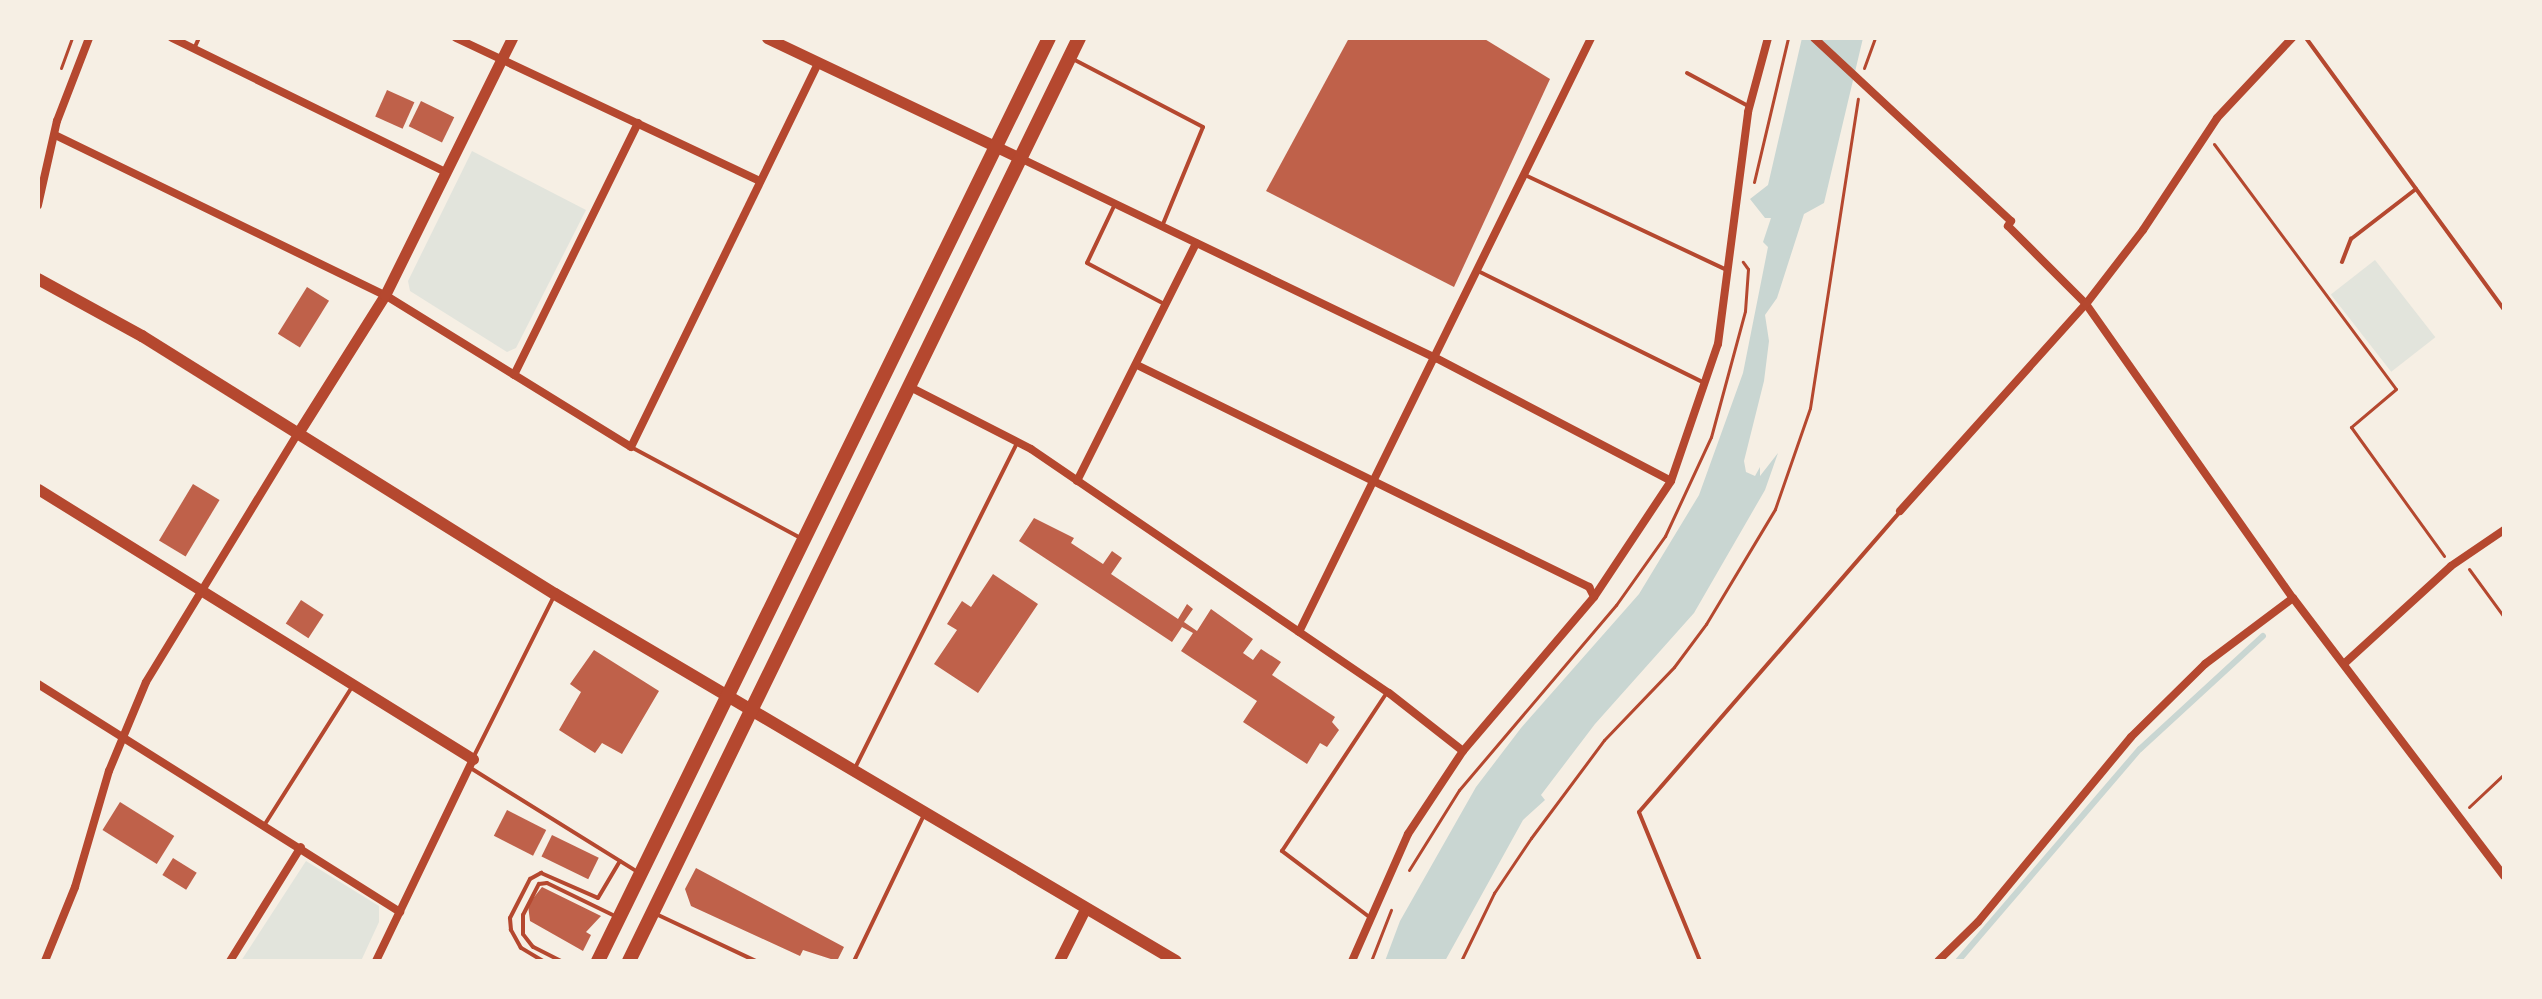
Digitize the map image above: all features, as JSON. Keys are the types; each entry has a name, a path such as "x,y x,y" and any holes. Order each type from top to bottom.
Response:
{"highway":[{"path":"598,961 1049,38"},
{"path":"629,961 1079,38"}],"main road":[{"path":"38,279 298,433 555,594 1176,961"}],"street":[{"path":"38,205 55,135 89,38"},
{"path":"172,38 445,172"},
{"path":"456,38 760,181"},
{"path":"45,961 75,887 122,737 146,682 385,295 512,38"},
{"path":"767,38 1436,358 1671,481"},
{"path":"1299,632 1376,481 1591,38"},
{"path":"1352,961 1368,916 1408,834 1463,751 1594,597 1671,481 1707,384 1728,274 1749,108 1768,38"},
{"path":"1814,38 2011,221 2008,226 2086,304 2293,598 2346,662 2504,876"},
{"path":"1900,511 2086,304 2206,134 2292,38"},
{"path":"55,135 385,295 631,447 818,64"},
{"path":"514,375 638,123"},
{"path":"1077,481 1196,243"},
{"path":"1137,365 1589,587 1594,597"},
{"path":"910,387 1018,441 1388,692 1463,751"},
{"path":"38,489 353,684 471,763 376,961"},
{"path":"2346,662 2451,566 2504,530"},
{"path":"1938,961 1978,922 2131,737 2205,664 2293,598"},
{"path":"38,684 265,824 400,912"},
{"path":"230,961 301,847"},
{"path":"1059,961 1085,909"}],"lane":[{"path":"194,49 199,38"},
{"path":"2306,38 2504,310"},
{"path":"1069,58 1203,127 1162,226"},
{"path":"1687,73 1749,108"},
{"path":"1525,175 1728,274"},
{"path":"2342,262 2351,239 2416,189"},
{"path":"1115,204 1087,263 1166,305"},
{"path":"1478,271 1707,384"},
{"path":"854,770 1018,441"},
{"path":"631,447 803,539"},
{"path":"1700,961 1639,812 1900,511"},
{"path":"555,594 471,763 640,873"},
{"path":"265,824 353,684"},
{"path":"1368,916 1282,851 1388,692"},
{"path":"854,961 926,812"},
{"path":"543,961 521,948 511,930 510,918 530,879 541,873 598,898 620,861"},
{"path":"561,961 533,947 523,934 523,915 539,884 547,883 618,918"},
{"path":"652,913 756,961"}],"path":[{"path":"1747,193 1759,175 1788,38"},
{"path":"1858,78 1875,38"},
{"path":"1461,961 1494,893 1531,838 1604,740 1674,667 1706,624 1775,509 1810,408 1853,107 1869,88"},
{"path":"2206,134 2396,389 2351,427 2451,566"},
{"path":"2461,559 2504,617"},
{"path":"2461,815 2504,774"}],"shaded area":[{"path":"1802,38 1863,38 1824,203 1804,214 1777,298 1765,315 1769,341 1764,381 1744,461 1746,472 1755,476 1760,467 1760,476 1778,453 1765,490 1694,613 1595,724 1541,795 1545,800 1523,820 1445,961 1385,961 1400,921 1476,787 1521,728 1639,594 1699,495 1743,373 1768,247 1763,242 1771,218 1765,218 1750,199 1768,185"},
{"path":"472,151 586,210 516,348 507,352 410,291 408,281"},
{"path":"2375,260 2435,337 2391,372 2331,294"},
{"path":"306,861 379,906 379,922 361,961 241,961"}],"building":[{"path":"1349,38 1483,38 1550,79 1454,287 1266,191"},
{"path":"387,90 414,102 403,129 375,116"},
{"path":"421,101 454,117 442,142 409,126"},
{"path":"307,287 329,301 300,347 278,334"},
{"path":"193,484 220,500 186,557 159,541"},
{"path":"1034,518 1074,538 1071,543 1103,564 1112,551 1122,558 1111,574 1178,619 1187,604 1193,609 1184,622 1197,631 1211,609 1253,639 1243,653 1253,660 1261,649 1281,662 1272,675 1335,717 1332,722 1339,730 1327,747 1320,743 1307,764 1243,722 1257,701 1181,651 1193,633 1182,627 1172,642 1019,541"},
{"path":"993,574 1038,604 978,693 934,664 957,630 947,624 962,601 971,607"},
{"path":"301,600 324,615 308,638 286,623"},
{"path":"594,650 659,691 622,754 602,743 595,753 559,730 581,692 570,684"},
{"path":"120,802 174,836 157,864 103,830"},
{"path":"507,810 546,830 533,856 494,836"},
{"path":"552,835 599,858 588,879 541,857"},
{"path":"173,858 197,873 186,890 162,875"},
{"path":"696,868 844,947 837,961 803,950 800,956 691,906 685,889"},
{"path":"542,887 601,916 586,932 591,935 583,951 530,921 528,905"}],"waterway":[{"path":"1958,961 2140,749 2263,636"}]}
